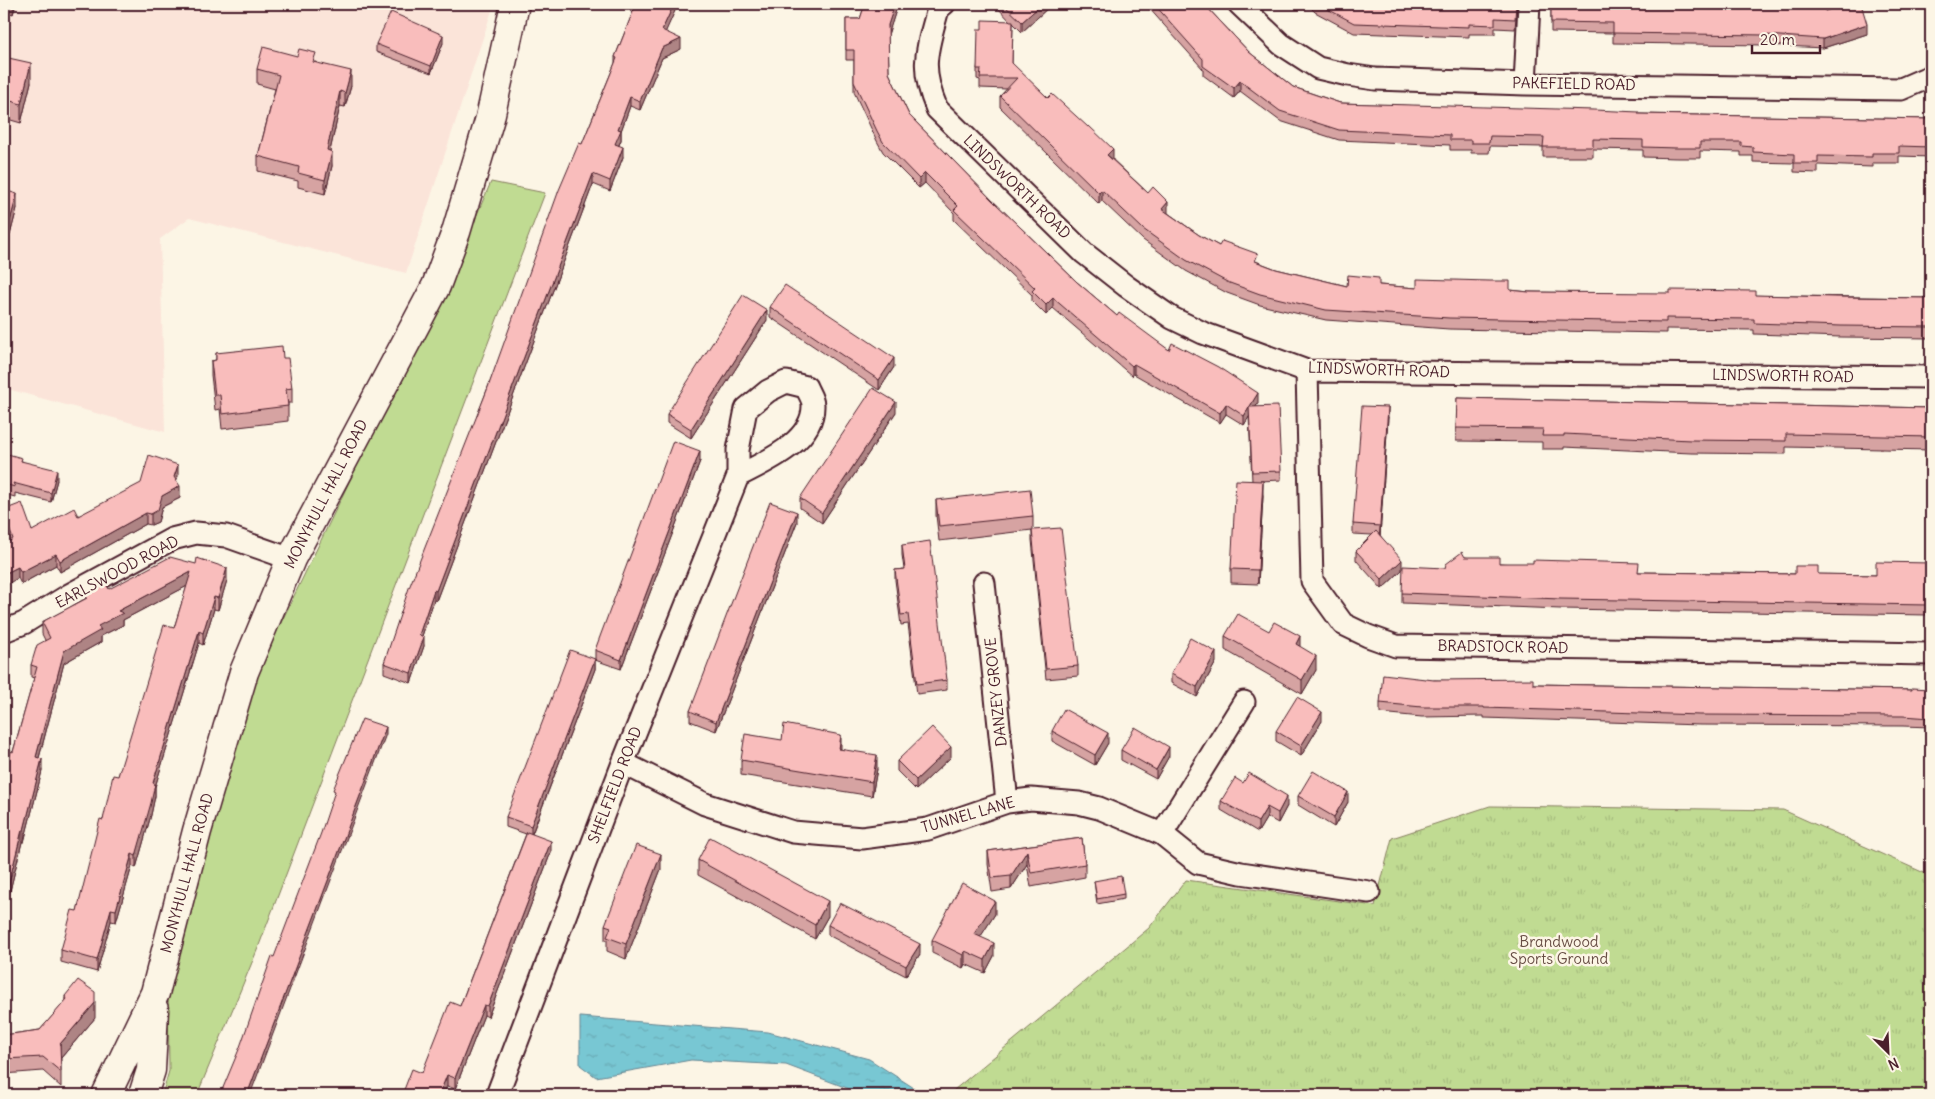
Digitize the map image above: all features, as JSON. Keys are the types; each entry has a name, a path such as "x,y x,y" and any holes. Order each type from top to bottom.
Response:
{"street":[{"name":"MONYHULL HALL ROAD","path":"143,1095 151,1070 156,993 197,831 244,672 291,559 436,286 456,232 490,118 516,4"},
{"name":"LINDSWORTH ROAD","path":"944,4 938,9 925,59 929,91 937,109 1084,253 1126,286 1172,318 1202,333 1307,371 1931,377"},
{"name":"PAKEFIELD ROAD","path":"1239,4 1281,44 1318,68 1375,79 1525,84 1901,89 1931,76"},
{"path":"1525,84 1529,4"},
{"name":"BRADSTOCK ROAD","path":"1307,371 1312,581 1343,624 1368,636 1396,646 1931,654"},
{"name":"SHELFIELD ROAD","path":"497,1095 623,763 738,476"},
{"name":"EARLSWOOD ROAD","path":"4,631 24,623 69,595 172,539 196,533 226,536 291,559"},
{"name":"DANZEY GROVE","path":"984,583 1007,802"},
{"path":"1162,834 1244,702"},
{"name":"TUNNEL LANE","path":"623,763 705,804 793,832 862,838 928,829 1007,802 1031,799 1079,802 1162,834 1198,863 1241,873 1369,892"},
{"name":"MONYHULL HALL ROAD","path":"106,1095 156,993"}],"shaded area":[{"path":"4,4 494,4 406,273 189,218 160,239 165,432 4,388"}],"green space":[{"path":"491,182 545,193 258,948 197,1095 162,1095 169,1071 168,983 182,928 261,664 462,249"},
{"name":"Brandwood Sports Ground","path":"1490,806 1783,810 1931,876 1931,1095 948,1095 1149,928 1186,880 1375,906 1392,838"}],"water":[{"path":"580,1017 768,1032 869,1059 925,1095 859,1095 855,1091 786,1065 691,1060 596,1077 580,1065"}],"building":[{"path":"4,4 7,4 4,16"},
{"path":"636,4 674,4 662,30 681,39 662,48 640,101 630,97 618,129 621,130 615,144 623,147 610,181 593,174 436,591 434,590 419,635 424,637 411,673 384,663 409,588 487,390 559,190 579,143 582,144 617,58 615,57"},
{"path":"865,4 895,4 888,25 889,73 909,115 992,200 1077,282 1117,316 1119,313 1169,350 1172,343 1218,367 1258,393 1244,416 1226,404 1220,413 1134,364 1132,366 1053,298 1046,305 1032,291 1035,288 954,210 958,206 925,173 919,179 883,142 854,82 854,50 846,50 846,19 860,19"},
{"path":"1003,4 1042,4 1022,22"},
{"path":"1154,4 1204,4 1249,52 1293,87 1340,103 1594,110 1639,112 1638,114 1931,119 1931,147 1899,146 1899,153 1872,153 1872,157 1818,156 1818,163 1794,163 1794,154 1753,152 1753,147 1741,146 1741,142 1700,142 1700,148 1677,148 1643,147 1643,140 1593,139 1593,147 1543,147 1544,137 1490,136 1489,143 1471,143 1471,140 1450,140 1450,135 1339,130 1280,111 1240,81 1234,88 1203,66 1203,59"},
{"path":"1318,4 1516,4 1515,19 1495,18 1495,25 1469,24 1469,27 1354,23"},
{"path":"1551,4 1823,5 1825,11 1847,4 1861,4 1867,24 1823,39 1766,35 1613,33 1613,23 1551,22"},
{"path":"391,12 443,35 431,66 376,44"},
{"path":"982,20 1013,21 1012,63 1048,98 1052,94 1089,126 1113,149 1107,155 1148,193 1153,187 1168,202 1162,209 1199,235 1219,246 1222,241 1258,254 1255,261 1276,269 1347,286 1348,275 1379,278 1379,285 1417,288 1417,279 1510,281 1510,290 1529,292 1670,293 1670,290 1755,291 1755,295 1931,298 1931,327 1754,323 1754,319 1666,318 1666,322 1449,318 1326,310 1260,294 1227,282 1186,260 1143,229 1102,190 1099,193 1000,96 1017,78 980,78 981,69 977,69 978,29 982,29"},
{"path":"263,47 297,56 299,49 316,53 313,62 351,71 345,93 340,91 327,150 332,152 325,180 298,173 299,167 258,156 279,75 257,69"},
{"path":"4,57 31,63 21,104 4,99"},
{"path":"4,190 17,194 10,221 6,220 4,229"},
{"path":"785,285 894,358 879,380 770,307"},
{"path":"743,295 767,310 691,429 667,414"},
{"path":"282,346 283,358 288,358 292,388 286,389 288,406 222,414 220,395 215,395 211,361 216,360 216,353"},
{"path":"873,388 896,402 822,513 800,498"},
{"path":"1457,398 1931,408 1931,437 1786,434 1786,441 1691,440 1564,434 1564,436 1542,436 1543,429 1456,428"},
{"path":"1278,406 1281,471 1252,472 1249,407"},
{"path":"1362,406 1388,407 1380,526 1353,524"},
{"path":"673,441 700,451 621,660 595,650"},
{"path":"4,453 22,458 21,461 57,470 51,493 13,483 15,487 4,484"},
{"path":"149,455 178,465 174,477 180,486 162,496 158,510 151,514 146,513 60,561 56,554 21,572 18,567 4,574 4,544 13,539 4,510 22,503 32,531 74,508 78,516 141,483"},
{"path":"1236,480 1263,481 1258,570 1231,569"},
{"path":"1030,489 1033,516 939,526 936,500"},
{"path":"770,502 797,512 716,722 690,711"},
{"path":"1061,528 1078,666 1046,669 1032,530"},
{"path":"1376,531 1402,560 1382,579 1356,551"},
{"path":"930,541 947,680 917,684 908,614 901,615 895,570 905,569 902,545"},
{"path":"1462,552 1465,557 1499,557 1499,563 1533,563 1533,560 1639,563 1638,572 1795,574 1795,566 1818,566 1818,574 1876,575 1876,562 1931,563 1931,587 1928,585 1928,605 1561,599 1402,593 1403,566 1445,568 1446,564"},
{"path":"170,557 196,564 197,558 227,568 218,598 214,597 203,633 199,631 153,783 155,784 151,803 136,856 132,854 116,910 111,909 97,960 61,950 72,910 77,911 100,819 103,820 113,775 118,776 164,625 174,628 191,572 118,611 123,613 98,626 101,630 64,651 36,757 42,759 4,903 4,780 37,667 31,665 37,645 50,638 42,622 87,598 86,595 106,584 109,589"},
{"path":"1238,614 1269,631 1274,622 1300,636 1296,644 1316,656 1302,680 1225,636"},
{"path":"1190,638 1216,652 1197,687 1171,674"},
{"path":"570,650 595,659 531,826 506,817"},
{"path":"1383,674 1434,680 1533,679 1533,684 1931,689 1931,718 1903,716 1700,715 1484,707 1422,707 1380,703"},
{"path":"1297,697 1322,712 1301,746 1276,731"},
{"path":"1064,709 1108,733 1095,755 1052,731"},
{"path":"362,719 386,727 247,1095 220,1095 321,833 335,791 333,790"},
{"path":"784,724 841,735 839,749 877,755 872,782 741,760 745,734 782,740"},
{"path":"932,727 951,747 916,780 897,761"},
{"path":"1135,727 1169,747 1156,770 1121,750"},
{"path":"1313,771 1348,792 1334,817 1298,796"},
{"path":"1249,773 1287,796 1278,813 1267,807 1258,822 1221,801 1235,778 1243,783"},
{"path":"527,832 551,841 488,1006 484,1005 455,1078 447,1075 439,1095 402,1095 412,1069 422,1073 450,1002 460,1006"},
{"path":"710,837 828,901 815,925 698,860"},
{"path":"1082,838 1085,864 1031,873 1027,851 1011,876 992,878 988,851"},
{"path":"636,845 661,854 626,944 607,937 611,927 605,925"},
{"path":"1121,876 1124,894 1097,899 1094,881"},
{"path":"962,883 995,901 974,934 994,943 985,960 965,951 963,955 932,940"},
{"path":"840,903 920,944 906,966 828,925"},
{"path":"78,980 95,992 95,1003 60,1044 61,1072 43,1057 4,1059 4,1035 40,1030 67,999 65,996"}]}
